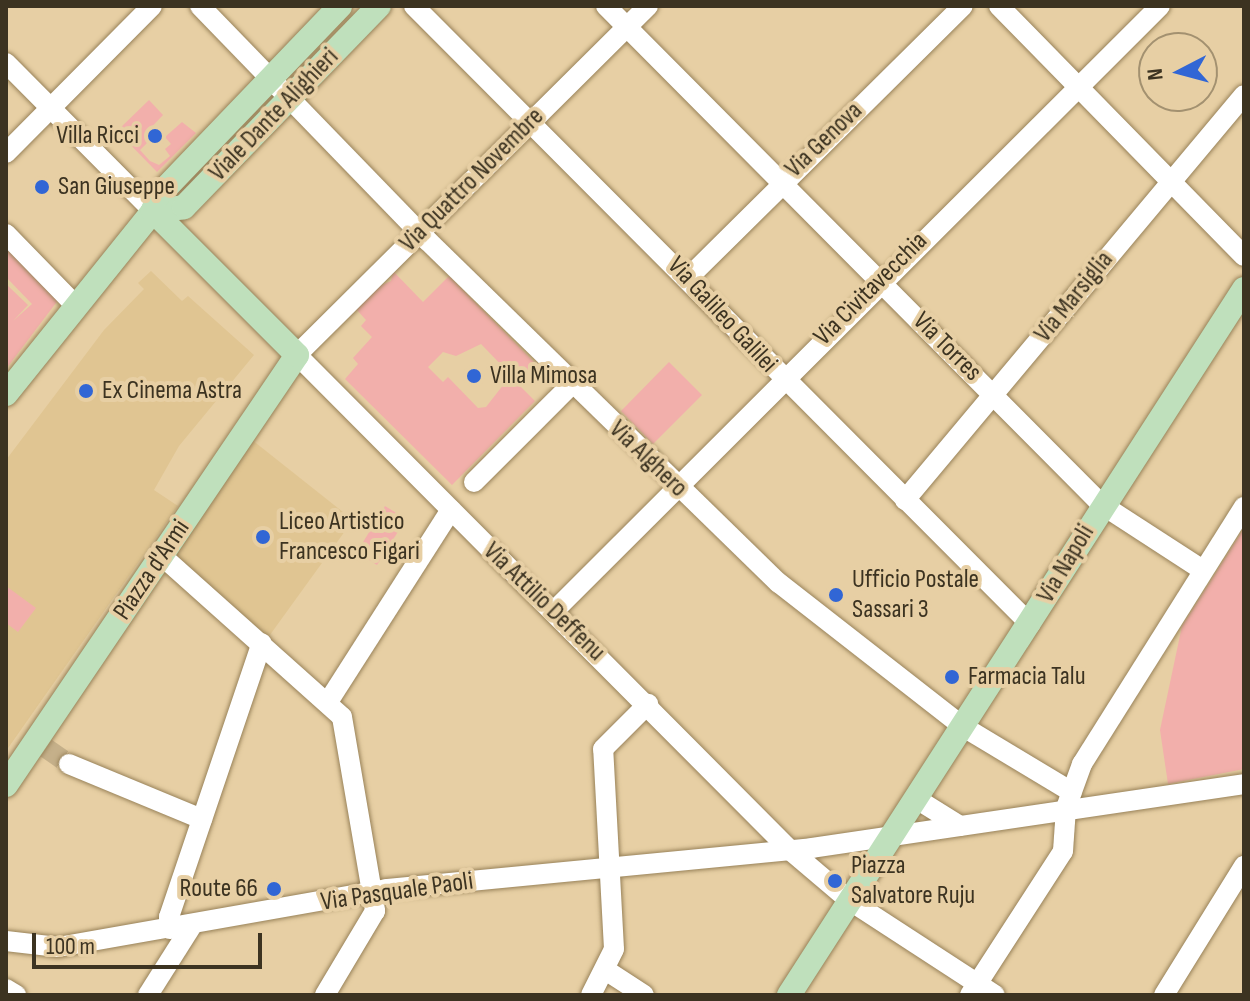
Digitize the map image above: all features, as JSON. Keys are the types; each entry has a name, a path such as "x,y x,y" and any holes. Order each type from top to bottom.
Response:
{"main road":[{"name":"Viale Dante Alighieri","path":"340,6 165,188 153,211 180,211 379,6"},
{"path":"6,394 74,304 153,211 297,355"},
{"name":"Via Napoli","path":"888,839 1030,624 1101,504 1244,289"},
{"name":"Piazza d'Armi","path":"6,785 41,744 297,355"},
{"path":"789,995 888,839"}],"street":[{"path":"6,153 152,6"},
{"name":"Via Alghero","path":"200,6 419,232 676,487 779,583 962,726 1069,800"},
{"name":"Via Galileo Galilei","path":"414,6 689,277 782,378 1030,624"},
{"name":"Via Torres","path":"606,6 1101,504 1201,569"},
{"name":"Via Quattro Novembre","path":"297,355 648,6"},
{"name":"Via Genova","path":"689,277 781,182 963,6"},
{"path":"999,6 1171,177 1244,256"},
{"name":"Via Civitavecchia","path":"554,611 880,280 1160,6"},
{"path":"6,63 153,211"},
{"name":"Via Marsiglia","path":"905,500 995,395 1171,177 1244,95"},
{"path":"6,234 74,304"},
{"name":"Via Attilio Deffenu","path":"297,355 648,704 790,850"},
{"path":"474,482 572,384"},
{"path":"974,989 1063,851 1069,800 1082,764 1201,569 1243,509"},
{"path":"328,702 451,510"},
{"path":"162,556 342,717 350,740 375,911 325,995"},
{"path":"148,995 180,928 169,917 262,643"},
{"path":"591,995 607,971 614,949 603,749 648,704"},
{"path":"69,764 202,819"},
{"path":"790,850 888,839 960,826 1069,800 1244,784"},
{"path":"915,798 960,826"},
{"path":"790,850 849,900 974,989 995,995"},
{"name":"Via Pasquale Paoli","path":"6,941 58,947 372,892 790,850"},
{"path":"1164,995 1244,866"},
{"path":"607,971 644,995"},
{"path":"6,989 16,995"}],"shaded area":[{"path":"149,100 163,115 144,135 149,141 140,150 150,161 159,165 170,156 165,149 171,144 165,137 182,122 196,133 157,172 117,131"},
{"path":"6,245 59,299 6,369 6,284 28,305 13,321 32,304 6,277"},
{"path":"151,271 182,301 188,296 254,355 179,446 154,490 178,506 6,751 6,460 104,330 144,289 138,283"},
{"path":"393,271 423,302 449,276 535,363 516,382 535,401 452,485 345,379 358,364 353,358 372,337 361,326 366,320 356,309 377,287 391,281","holes":["481,344 511,375 486,407 478,408 448,377 443,382 428,367 443,352 456,356"]},
{"path":"669,362 702,395 653,444 621,411"},
{"name":"Liceo Artistico Francesco Figari","path":"251,439 353,520 267,639 173,553"},
{"path":"385,506 406,519 377,565 357,552"},
{"path":"1244,528 1244,769 1168,784 1160,730 1182,626"},
{"path":"6,586 36,608 18,632 6,623"}],"tunnel":[{"path":"46,748 69,764"}],"place":[{"name":"Villa Ricci","path":"155,136"},
{"name":"San Giuseppe","path":"42,187"},
{"name":"Villa Mimosa","path":"474,376"},
{"name":"Ex Cinema Astra","path":"86,391"},
{"name":"Liceo Artistico Francesco Figari","path":"263,537"},
{"name":"Ufficio Postale Sassari 3","path":"836,595"},
{"name":"Farmacia Talu","path":"952,677"},
{"name":"Piazza Salvatore Ruju","path":"835,881"},
{"name":"Route 66","path":"274,889"}]}
